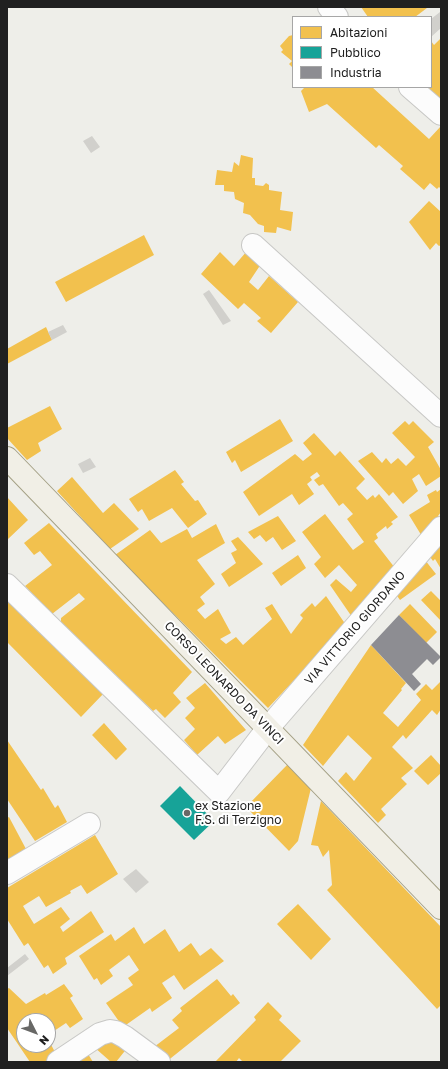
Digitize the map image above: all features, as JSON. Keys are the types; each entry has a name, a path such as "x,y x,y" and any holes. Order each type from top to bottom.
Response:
{"main road":[{"name":"CORSO LEONARDO DA VINCI","path":"9,464 268,728 441,908"}],"street":[{"path":"329,7 336,16"},
{"path":"411,88 441,114"},
{"path":"253,245 441,416"},
{"name":"VIA VITTORIO GIORDANO","path":"7,585 219,792 268,728 441,528"},
{"path":"7,873 89,824"},
{"path":"58,1062 100,1034 110,1031 125,1036 159,1062"}],"building: Abitazioni":[{"path":"361,7 427,8 416,16 367,16"},
{"path":"292,35 292,61 281,52 283,50 280,46 289,36"},
{"path":"441,38 441,103 424,88 432,88 432,42 434,45"},
{"path":"304,88 373,88 429,139 441,126 441,189 439,187 437,189 430,183 424,190 400,169 403,166 379,145 376,148 327,104 309,112 301,91"},
{"path":"241,155 253,158 252,178 255,178 255,185 263,186 266,183 269,185 269,190 282,192 280,210 293,212 291,231 277,227 276,233 264,232 264,226 258,224 250,215 243,213 244,203 235,199 234,192 224,191 224,185 215,185 217,170 232,172 234,162 239,166"},
{"path":"429,201 441,212 441,245 439,246 436,243 430,250 409,222"},
{"path":"144,235 154,255 66,302 55,282"},
{"path":"247,251 261,264 249,282 258,290 269,276 298,302 271,333 257,321 261,318 244,303 238,309 201,274 220,252 234,266"},
{"path":"46,327 52,340 7,364 7,349"},
{"path":"50,406 62,429 38,443 41,451 27,460 7,438 7,428"},
{"path":"280,419 293,441 241,472 235,460 232,463 226,452"},
{"path":"405,421 409,425 413,421 434,442 428,447 441,470 441,476 426,486 419,474 412,479 418,491 403,504 393,492 389,496 358,461 372,452 382,463 386,458 391,464 398,458 406,466 415,457 392,433"},
{"path":"314,433 335,456 340,451 365,479 356,488 367,500 373,495 375,498 379,494 398,517 391,522 393,524 387,529 386,526 376,534 378,538 374,541 395,568 352,617 330,585 336,579 351,592 357,585 339,565 325,578 314,564 321,557 302,532 325,514 353,550 364,542 347,519 353,514 343,503 339,506 323,484 319,486 314,480 320,476 317,472 310,477 312,480 307,484 314,494 299,505 292,494 259,516 243,492 295,454 303,461 312,454 303,443"},
{"path":"175,470 184,482 181,484 195,501 198,500 207,514 188,528 172,508 149,521 142,509 138,512 129,499"},
{"path":"72,477 103,513 114,503 139,529 110,549 57,491"},
{"path":"441,489 441,512 438,516 441,518 423,538 409,515 430,502 427,495"},
{"path":"7,497 28,520 7,540"},
{"path":"278,516 296,541 282,550 273,537 266,542 260,535 254,539 248,532"},
{"path":"49,523 192,672 173,693 181,702 165,718 156,709 153,711 61,622 61,618 85,599 79,593 52,614 25,586 52,565 40,551 34,555 24,543"},
{"path":"216,524 225,543 197,560 215,584 200,597 205,604 197,610 205,619 218,609 231,633 220,639 226,644 236,637 243,645 272,619 265,608 272,604 291,634 303,618 300,615 312,603 315,607 326,596 346,625 268,708 115,555 150,530 161,543 187,529 192,538"},
{"path":"238,537 263,564 229,587 221,574 236,563 231,553 237,550 231,541"},
{"path":"441,538 441,569 435,559 433,561 428,554"},
{"path":"298,555 306,568 281,586 272,573"},
{"path":"425,560 436,574 400,600 395,593"},
{"path":"431,591 441,601 441,621 421,600"},
{"path":"7,596 104,693 81,717 7,642"},
{"path":"410,604 437,632 426,643 399,615"},
{"path":"371,645 406,683 383,713 398,727 421,700 416,694 426,684 432,690 441,681 441,709 437,715 432,710 406,739 403,735 392,747 413,768 401,778 407,784 381,809 386,815 378,823 338,781 346,772 354,781 372,758 348,735 323,766 303,745"},
{"path":"205,683 246,730 225,744 218,736 197,755 184,740 195,729 185,718 195,708 186,698"},
{"path":"104,723 127,749 116,760 92,735"},
{"path":"7,740 41,790 43,788 55,808 58,805 67,822 35,841 7,799"},
{"path":"431,755 441,766 441,773 428,785 414,771"},
{"path":"288,764 311,788 298,841 289,851 246,807"},
{"path":"321,801 441,927 441,1005 437,1009 327,890 332,885 329,850 323,857 318,846 311,845"},
{"path":"9,817 26,849 7,860 7,818"},
{"path":"95,835 118,874 87,894 81,885 70,891 71,893 46,907 39,896 23,906 34,924 61,907 70,919 60,927 63,932 91,911 104,932 65,958 67,964 53,974 48,965 44,968 28,943 24,946 7,919 7,888"},
{"path":"298,904 331,939 311,960 277,924"},
{"path":"134,927 144,944 165,929 179,952 191,943 200,956 211,948 224,961 184,990 174,975 162,983 172,998 152,1012 150,1008 123,1027 106,1003 133,985 128,978 139,970 129,955 109,970 113,976 101,985 97,978 94,980 79,956 111,934 115,941"},
{"path":"217,979 231,996 233,994 240,1003 166,1062 150,1050 179,1028 172,1020 182,1011 180,1008"},
{"path":"64,984 73,996 70,998 83,1019 70,1028 66,1023 56,1030 56,1013 16,1013 16,1041 7,1028 7,989 9,988 26,1004 45,993 46,995"},
{"path":"268,1002 282,1016 279,1020 301,1041 280,1062 243,1062 239,1058 236,1062 215,1062 256,1020 254,1017"},
{"path":"109,1036 128,1047 116,1062 111,1062 94,1047"},
{"path":"24,1053 56,1054 44,1062 30,1062"},
{"path":"88,1054 93,1062 80,1062 79,1060"}],"building: Pubblico":[{"name":"ex Stazione F.S. di Terzigno","path":"180,786 214,821 194,840 160,806"}],"building: Industria":[{"path":"399,615 441,657 433,665 427,659 412,674 421,684 414,691 371,645"}],"building: Altro":[{"path":"440,12 441,28 432,36 432,18"},
{"path":"92,136 100,147 91,153 83,141"},
{"path":"209,290 231,321 223,325 203,294"},
{"path":"63,325 67,332 52,340 48,332"},
{"path":"90,458 96,467 83,473 78,464"},
{"path":"136,869 149,882 136,893 123,879"},
{"path":"25,954 29,959 7,976 7,968"}],"place":[{"name":"ex Stazione F.S. di Terzigno","path":"187,813"}]}
